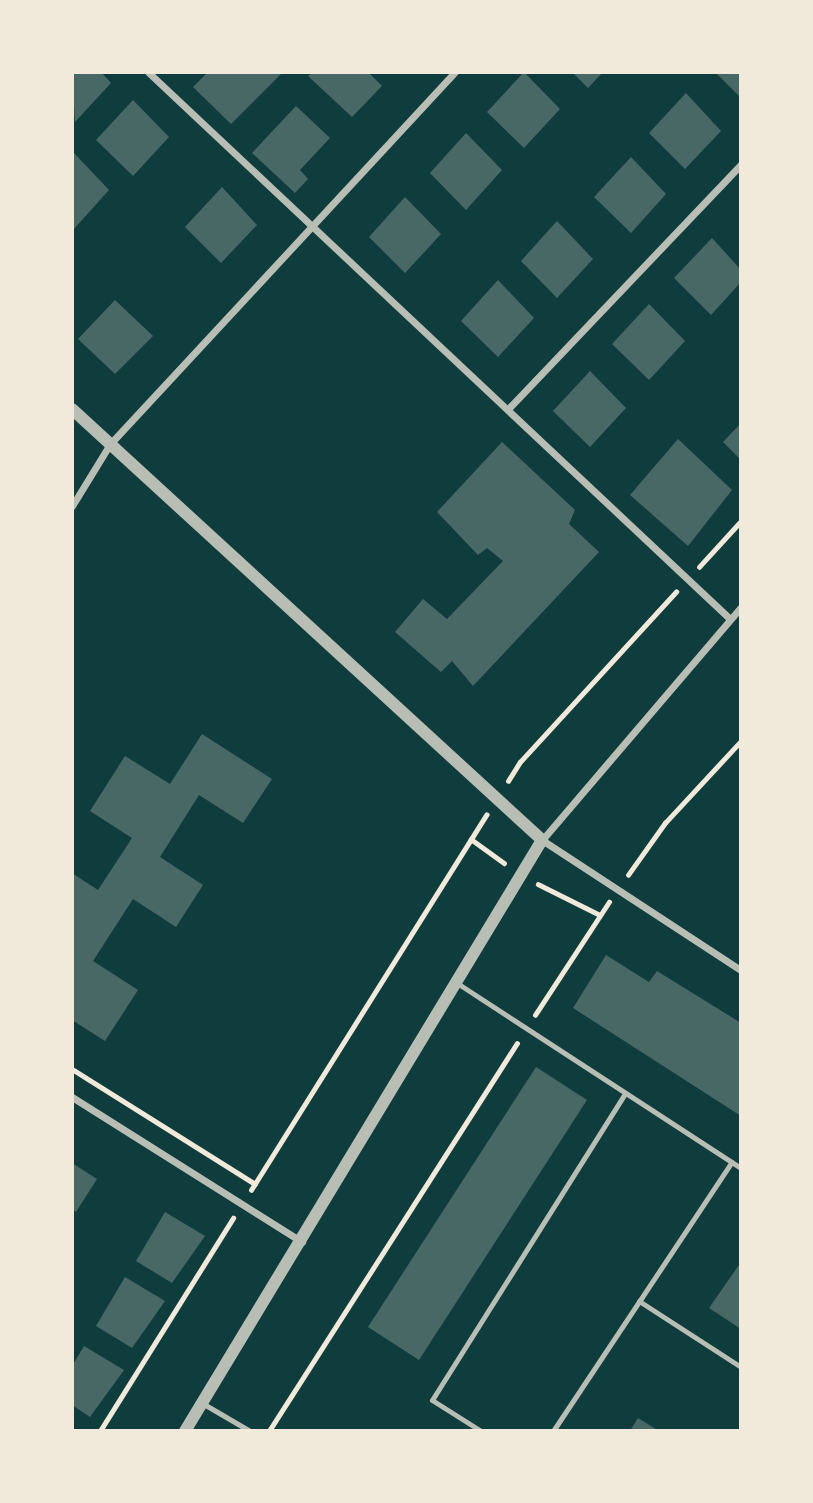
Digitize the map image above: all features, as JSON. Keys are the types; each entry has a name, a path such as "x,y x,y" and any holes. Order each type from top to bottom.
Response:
{"street":[{"path":"148,72 313,223 730,620"},
{"path":"72,506 110,444 454,72"},
{"path":"508,409 741,164"},
{"path":"72,409 542,840 741,970"},
{"path":"185,1431 302,1242 542,840 741,607"},
{"path":"72,1097 302,1242"}],"lane":[{"path":"457,983 528,1026 625,1094 741,1168"},
{"path":"481,1431 432,1401 625,1094"},
{"path":"553,1431 732,1162"},
{"path":"639,1301 741,1367"},
{"path":"202,1403 250,1431"}],"path":[{"path":"100,1431 520,762 741,521"},
{"path":"269,1431 618,889 666,823 741,741"},
{"path":"72,1069 255,1184"}],"building":[{"path":"72,72 101,72 111,83 75,122"},
{"path":"208,72 281,74 231,124 193,87"},
{"path":"313,72 368,72 382,86 352,117 308,76"},
{"path":"524,72 560,109 524,148 487,112"},
{"path":"572,72 603,72 588,88"},
{"path":"715,72 741,72 741,98"},
{"path":"686,93 721,131 685,169 649,133"},
{"path":"133,100 169,137 133,176 96,140"},
{"path":"296,106 330,138 300,170 308,179 295,193 252,153"},
{"path":"466,133 502,170 466,210 430,173"},
{"path":"74,153 109,190 73,230 72,155"},
{"path":"631,157 666,194 631,233 594,197"},
{"path":"222,187 257,225 221,263 185,227"},
{"path":"405,197 441,234 405,273 369,237"},
{"path":"557,221 593,259 557,298 521,261"},
{"path":"712,238 741,270 741,282 711,315 674,278"},
{"path":"498,280 534,318 498,357 461,321"},
{"path":"115,300 153,336 115,374 78,339"},
{"path":"649,304 685,341 649,380 612,344"},
{"path":"590,371 626,408 590,447 553,411"},
{"path":"741,423 741,460 723,442"},
{"path":"678,439 732,490 688,546 630,495"},
{"path":"502,442 575,510 569,524 599,552 473,686 452,661 441,672 395,632 423,599 447,619 503,561 487,548 478,555 437,512"},
{"path":"202,734 272,779 243,823 199,795 160,857 203,885 176,927 133,899 93,961 138,990 105,1041 72,1020 72,873 98,890 132,838 90,811 125,756 170,784"},
{"path":"606,955 649,982 657,971 741,1023 741,1116 573,1008"},
{"path":"536,1067 587,1100 419,1360 368,1327"},
{"path":"72,1163 97,1179 76,1212 72,1209"},
{"path":"165,1212 205,1236 172,1283 136,1261"},
{"path":"741,1262 741,1329 709,1308"},
{"path":"125,1277 165,1301 132,1348 96,1326"},
{"path":"84,1346 124,1370 90,1417 72,1405 72,1366"},
{"path":"638,1418 659,1431 630,1431"}]}
